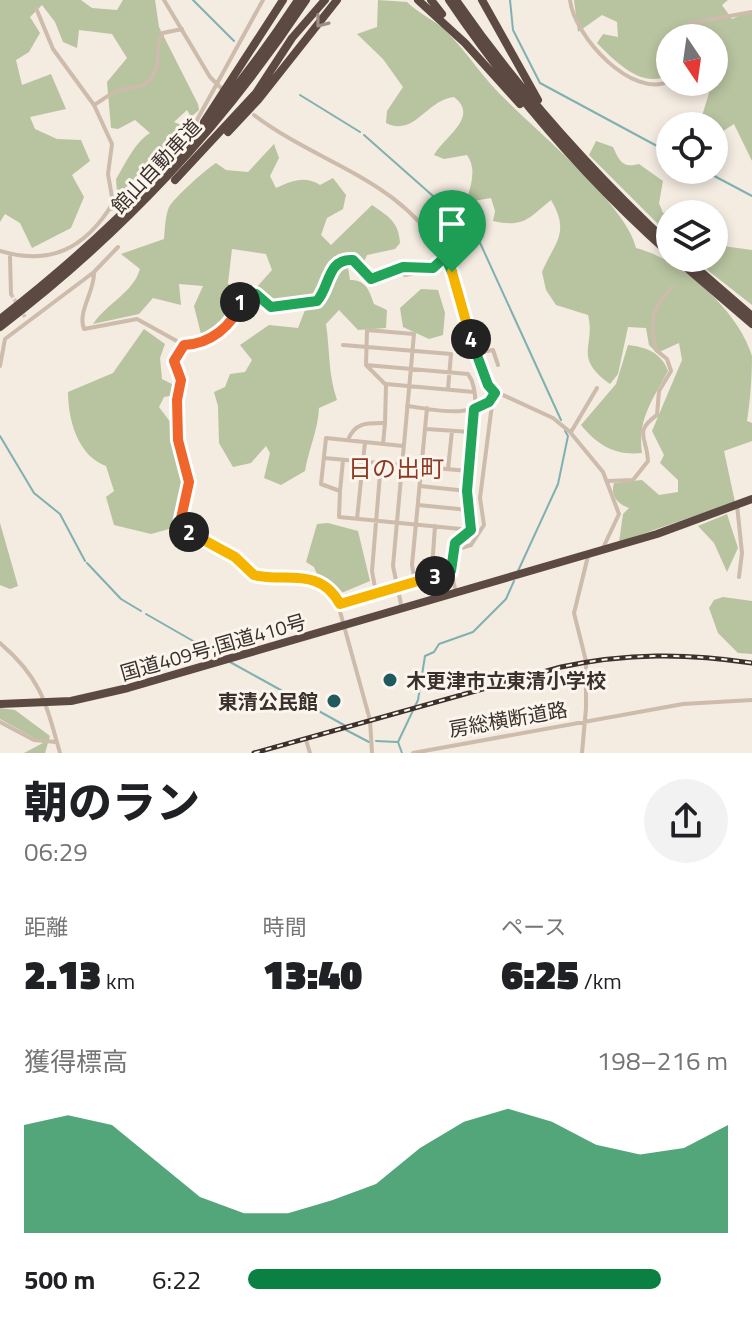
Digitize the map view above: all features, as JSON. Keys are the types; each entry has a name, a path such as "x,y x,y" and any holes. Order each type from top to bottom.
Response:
{"highway":[{"path":"181,156 256,44 280,0"},
{"name":"館山自動車道","path":"0,319 110,228 181,156 236,91 298,0"},
{"name":"館山自動車道","path":"0,327 72,270 135,213 205,139 241,95 306,0"},
{"path":"182,172 256,93 292,38 325,0"},
{"path":"72,270 95,255 241,120 337,0"},
{"path":"418,0 465,43"},
{"path":"431,0 564,154 656,232"},
{"path":"449,0 496,66 656,240"},
{"path":"456,0 572,151"},
{"path":"480,0 535,96 604,186"},
{"path":"691,272 752,324"},
{"path":"701,272 752,316"},
{"name":"国道409号;国道410号","path":"0,704 46,703 116,691 588,555 752,499"}],"street":[{"path":"164,0 221,88"},
{"path":"109,210 136,193 192,129 205,111 215,82 263,0"},
{"path":"570,0 575,23 623,74 656,85"},
{"path":"0,251 10,257 60,256 103,222 113,203 108,174 112,144 94,105 53,49 36,8"},
{"path":"690,24 752,12"},
{"path":"94,105 118,90 138,89 148,80 158,62 159,39 163,33 182,29"},
{"path":"254,115 273,130 344,165 402,204 445,257 476,353 494,395 553,418 571,432 607,481 618,519 602,543 604,550"},
{"path":"0,366 5,339 82,278 94,272 118,247"},
{"path":"10,257 11,294"},
{"path":"405,275 426,273 445,257"},
{"path":"94,272 95,285 81,320 84,329 137,319 184,345 211,339 235,315 247,292 256,294 271,307 317,301 333,268 346,259 353,260 371,279 403,267 429,270"},
{"path":"607,481 633,480 648,461 642,432 646,422 657,415 659,391 671,371 667,359 656,350 654,318 657,301 673,287"},
{"path":"25,317 29,323"},
{"path":"402,609 393,566 395,522 409,386 411,368 414,334 367,330 366,365 386,384 409,386 448,389 474,392"},
{"path":"184,345 174,361 181,380 177,400 178,440 189,482 181,513 182,528 235,557 254,575 301,575 336,597 370,720 372,753"},
{"path":"343,345 451,354 448,389"},
{"path":"476,353 493,350 498,365"},
{"path":"366,365 469,374 474,392 467,491 471,530"},
{"path":"383,444 386,384"},
{"path":"571,432 597,388"},
{"path":"407,406 474,409 494,395"},
{"path":"452,551 471,545 484,525 480,498 494,395"},
{"path":"415,582 412,565 427,408"},
{"path":"348,440 352,431 363,423 385,423"},
{"path":"425,429 471,432"},
{"path":"448,469 452,431"},
{"path":"340,491 322,487 326,438 403,446"},
{"path":"357,519 365,442"},
{"path":"324,458 468,471"},
{"path":"343,460 339,517 471,530"},
{"path":"376,593 372,571 381,462"},
{"path":"420,486 467,491"},
{"path":"418,505 469,510"},
{"path":"737,505 742,553 739,577"},
{"path":"435,526 433,576 439,598"},
{"path":"456,593 451,571 452,551 455,543 471,530"},
{"path":"582,753 586,661 574,613 588,555"},
{"path":"340,604 451,571"},
{"path":"0,643 26,666 46,703 60,753"},
{"name":"房総横断道路","path":"413,753 683,704 752,700"},
{"path":"0,722 34,740 57,742"},
{"path":"306,740 310,753"}],"green space":[{"path":"0,0 81,0 92,8 117,10 123,0 155,0 159,27 199,110 191,117 187,110 174,122 182,125 168,159 126,204 117,192 116,179 135,147 150,133 135,120 118,129 111,128 107,82 127,58 112,34 79,30 77,48 63,42 55,22 42,5 30,17 40,33 29,52 16,60 22,85 51,74 66,109 30,117 35,129 57,139 81,140 90,161 72,175 84,197 71,228 32,248 20,223 5,214 0,222"},
{"path":"378,0 407,2 446,31 499,93 600,192 617,212 636,248 656,255 656,272 684,272 707,290 735,322 752,356 747,421 752,423 752,441 724,451 735,502 619,542 623,514 629,508 616,498 614,483 642,480 659,495 678,492 678,480 660,463 664,455 652,431 682,360 679,343 657,353 649,345 646,328 628,327 618,374 610,384 598,374 588,358 588,315 556,305 546,290 542,272 560,230 557,211 551,200 525,220 503,223 493,221 495,211 491,198 473,201 468,196 472,170 467,155 444,159 434,155 462,119 461,104 454,97 436,104 413,122 396,126 386,123 387,111 403,87 383,59 357,34 377,27"},
{"path":"574,0 728,0 722,5 732,19 752,10 752,161 734,124 728,128 728,112 703,112 708,96 728,96 728,24 656,24 656,78 650,79 630,72 597,43 603,34 618,37 617,22 602,15 578,32"},
{"path":"596,141 613,147 622,163 639,164 656,176 656,184 662,184 660,200 656,200 656,222 589,155"},
{"path":"274,144 279,158 270,176 276,188 303,180 320,185 333,178 346,195 343,209 327,218 321,235 331,245 372,205 395,225 400,243 395,249 367,255 364,262 348,267 350,280 363,284 374,304 387,310 386,328 358,330 339,310 326,324 337,400 319,408 305,471 281,485 264,478 270,453 266,446 251,463 233,467 219,443 218,406 214,392 225,387 230,374 245,372 252,360 240,345 269,325 298,328 305,310 300,304 279,303 256,288 272,270 266,254 232,249 228,283 243,315 231,327 201,334 194,306 203,286 179,284 181,305 153,298 139,314 93,324 137,277 140,269 121,254 164,239 169,207 184,191 216,163 226,170 248,172"},
{"path":"728,247 752,250 752,305 710,272 728,272"},
{"path":"421,289 438,290 445,313 443,335 429,339 403,327 400,308"},
{"path":"144,329 165,344 160,358 162,379 176,386 175,395 164,397 159,407 171,423 185,481 176,527 151,534 114,525 106,497 114,491 106,466 88,454 76,436 68,392 113,373"},
{"path":"628,345 652,352 662,360 668,371 644,420 642,453 624,453 608,448 581,425 616,384"},
{"path":"727,514 738,548 727,572 714,543 698,526"},
{"path":"0,523 18,586 10,589 0,585"},
{"path":"328,523 358,531 370,581 339,594 320,582 314,567 306,562 317,524"},
{"path":"723,597 752,601 752,654 738,653 718,633 709,608 714,600"},
{"path":"0,708 15,710 50,736 45,753 24,753 43,743 0,719"}],"waterway":[{"path":"193,0 234,41"},
{"path":"510,0 513,30 540,83 656,145"},
{"path":"300,95 360,132"},
{"path":"364,135 476,234 561,420"},
{"path":"728,183 752,196"},
{"path":"518,571 558,484 568,436 565,431"},
{"path":"0,436 34,493 60,514 85,561"},
{"path":"87,563 121,599 141,611"},
{"path":"402,753 398,742 418,700 425,656 434,652 439,644 473,632 506,599 514,581"},
{"path":"146,614 221,657"},
{"path":"230,662 344,725"},
{"path":"346,730 369,742"},
{"path":"376,741 397,742"}],"tunnel":[{"path":"11,294 25,317"}],"railway":[{"path":"254,753 585,662 656,656 703,657 752,663"}],"place":[{"name":"木更津市立東清小学校","path":"390,680"},
{"name":"東清公民館","path":"334,701"}],"district":[{"name":"日の出町","path":"396,468"}],"route":[{"path":"445,257 452,272 457,298 486,380 495,393 489,402 474,409 467,491 472,525 471,530 455,543 451,571 340,604 336,597 301,575 254,575 235,557 182,528 181,513 189,482 178,440 177,400 181,380 174,361 184,345 211,339 235,315 241,298 247,292 256,294 271,307 317,301 333,268 346,259 357,263 365,276 371,279 403,267 429,270 445,257"}]}
